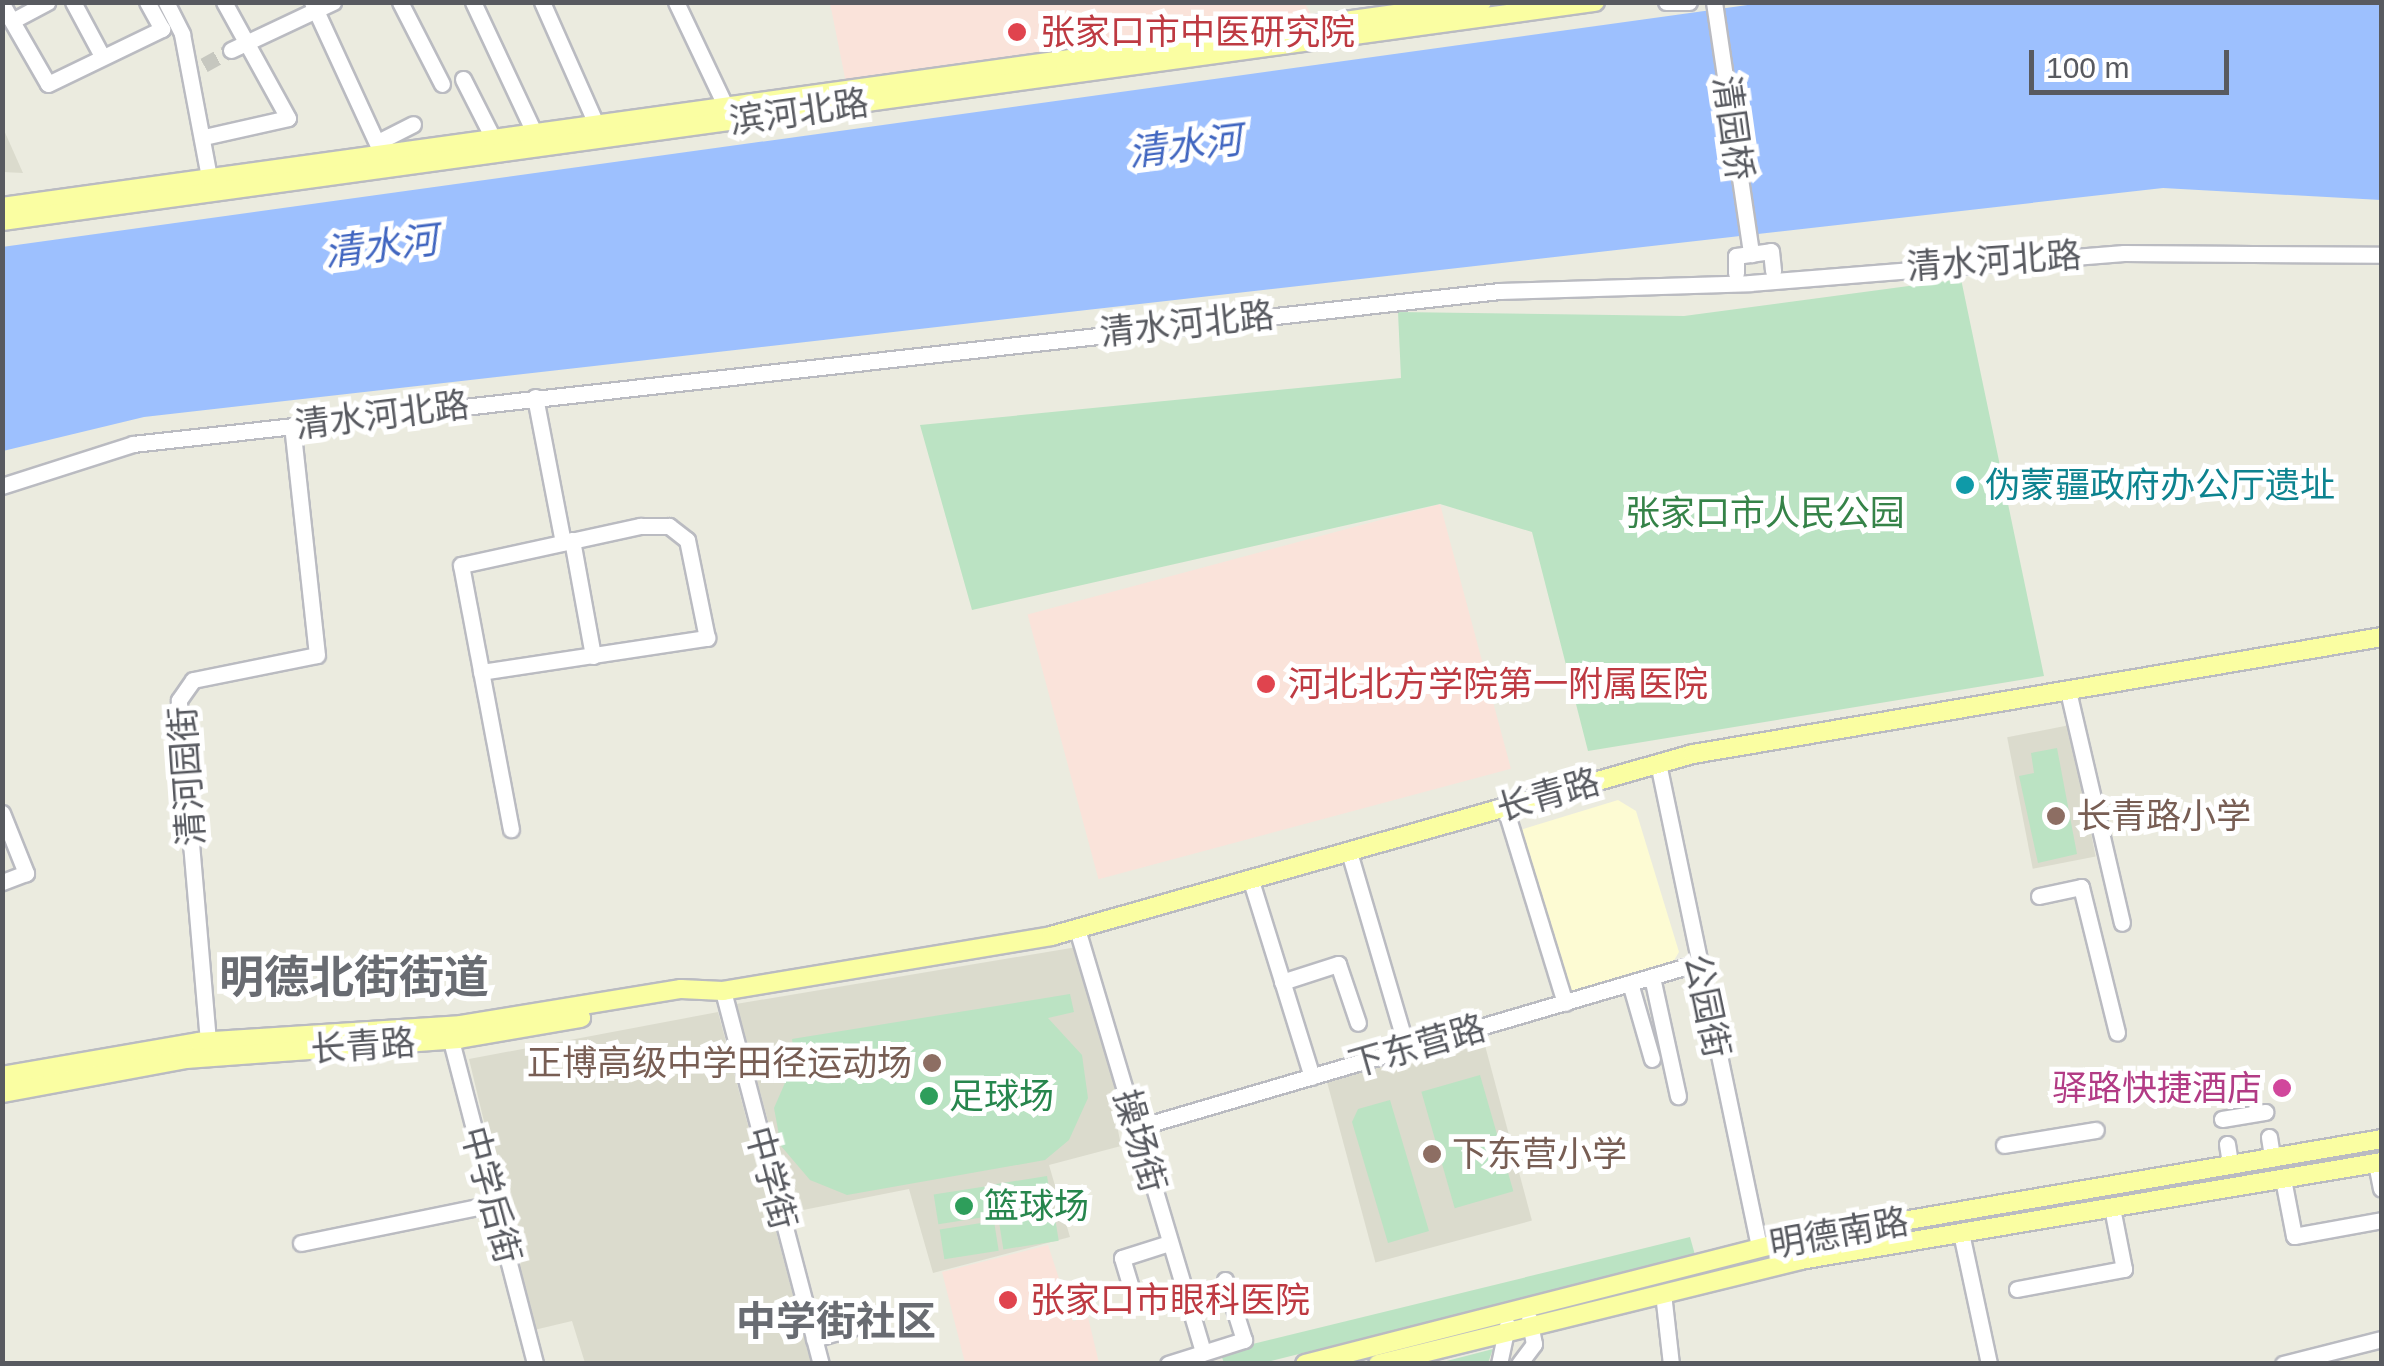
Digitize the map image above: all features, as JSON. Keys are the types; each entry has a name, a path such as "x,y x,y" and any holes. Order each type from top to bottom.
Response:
{"main road":[{"name":"滨河北路","path":"2,221 385,155 498,147 1482,2"},
{"name":"滨河北路","path":"730,114 1595,2"},
{"name":"滨河北路","path":"2,207 211,187"},
{"name":"长青路","path":"2,1076 209,1050 449,1033 681,990 723,991 1077,929 1658,763 2382,636"},
{"name":"长青路","path":"2,1093 209,1050"},
{"name":"明德南路","path":"1305,1364 1759,1248 2382,1140"},
{"name":"明德南路","path":"1378,1364 1412,1360 1509,1331 1663,1293 1961,1233 2379,1163"}],"street":[{"path":"12,21 47,2"},
{"path":"73,2 102,56"},
{"path":"2,4 48,84 162,29 147,2"},
{"path":"166,2 197,69 211,187"},
{"path":"204,137 288,118 224,2"},
{"path":"400,2 442,84"},
{"path":"473,2 538,141"},
{"path":"542,2 601,132"},
{"path":"676,2 730,114"},
{"path":"1666,4 1689,2"},
{"name":"清园桥","path":"1714,2 1741,261 1771,252 1773,271"},
{"path":"230,50 325,4 385,155 413,124"},
{"path":"463,79 498,147"},
{"name":"清水河北路","path":"2,486 133,444 1548,286 1750,283 2124,253 2382,255"},
{"path":"534,397 593,656"},
{"name":"清河园街","path":"209,1050 179,700 193,680 316,655 292,426"},
{"path":"482,672 707,638 692,550 669,526 568,541 461,565 511,829"},
{"path":"2068,691 2122,923"},
{"name":"公园街","path":"1658,763 1759,1248"},
{"path":"1505,808 1564,1002"},
{"path":"2,814 26,873 2,882"},
{"path":"1349,852 1407,1049"},
{"path":"1250,881 1312,1077"},
{"path":"2039,896 2081,887 2117,1033"},
{"name":"操场街","path":"1077,929 1203,1353"},
{"name":"下东营路","path":"1136,1128 1698,963"},
{"path":"1282,982 1338,964 1358,1024"},
{"path":"1652,977 1678,1096"},
{"path":"1630,984 1652,1060"},
{"name":"中学街","path":"723,991 821,1364"},
{"name":"中学后街","path":"449,1033 493,1204 541,1362"},
{"path":"2222,1119 2265,1112"},
{"path":"2004,1145 2096,1130"},
{"path":"2269,1137 2272,1157"},
{"path":"2227,1144 2230,1164"},
{"path":"2379,1163 2381,1189"},
{"path":"2283,1179 2294,1236 2382,1220"},
{"path":"301,1242 493,1204"},
{"path":"2017,1289 2124,1269 2112,1208"},
{"path":"1961,1233 1990,1364"},
{"path":"1135,1301 1122,1258 1169,1243"},
{"path":"1168,1364 1244,1340 1226,1280"},
{"path":"1663,1293 1671,1364"},
{"path":"1519,1364 1534,1344 1526,1306"},
{"path":"1499,1364 1509,1331 1504,1311"},
{"path":"814,1339 879,1320"},
{"path":"2283,1364 2382,1339"}],"shaded area":[{"name":"张家口市中医研究院","path":"1304,2 1311,14 847,88 830,3"},
{"path":"3,128 23,173 3,172"},
{"name":"河北北方学院第一附属医院","path":"1440,504 1511,769 1098,879 1028,615"},
{"name":"长青路小学","path":"2070,725 2096,857 2033,869 2007,737"},
{"path":"1618,800 1636,811 1679,952 1673,962 1568,994 1517,831"},
{"name":"正博高级中学田径运动场","path":"1077,947 1128,1122 1117,1125 1121,1146 1049,1165 1070,1237 933,1273 909,1189 793,1212 736,1004"},
{"path":"718,1012 811,1363 585,1363 572,1321 534,1330 469,1059"},
{"name":"下东营小学","path":"1483,1038 1532,1221 1375,1262 1327,1080"},
{"name":"张家口市眼科医院","path":"1048,1245 1073,1321 1088,1317 1099,1363 965,1363 942,1272"}],"green space":[{"name":"张家口市人民公园","path":"1961,279 2044,676 1588,751 1532,532 1440,504 972,610 920,425 1401,378 1398,312 1684,316"},
{"path":"2057,748 2077,854 2038,863 2019,776 2034,773 2031,753"},
{"path":"1070,994 1074,1012 1048,1018 1082,1055 1088,1098 1069,1140 1045,1160 847,1195 810,1180 781,1146 774,1108 795,1060 792,1039"},
{"path":"1480,1075 1513,1191 1455,1208 1421,1092"},
{"path":"1390,1100 1429,1231 1388,1243 1352,1122 1358,1109"},
{"name":"篮球场","path":"1047,1176 1052,1206 996,1214 992,1185"},
{"name":"篮球场","path":"988,1186 993,1216 938,1224 934,1195"},
{"name":"篮球场","path":"1054,1211 1059,1241 1003,1249 999,1220"},
{"name":"篮球场","path":"994,1221 999,1251 944,1259 940,1230"},
{"path":"1690,1237 1695,1255 1263,1363 1224,1363 1220,1352"},
{"path":"1493,1349 1488,1363 1435,1364"}],"water":[{"name":"清水河","path":"1762,3 2381,3 2381,200 2163,188 144,417 3,451 2,247"}],"tunnel":[{"path":"204,65 231,50"}],"place":[{"name":"张家口市中医研究院","path":"1017,32"},
{"name":"伪蒙疆政府办公厅遗址","path":"1965,485"},
{"name":"河北北方学院第一附属医院","path":"1266,684"},
{"name":"长青路小学","path":"2056,816"},
{"name":"正博高级中学田径运动场","path":"932,1063"},
{"name":"驿路快捷酒店","path":"2282,1088"},
{"name":"足球场","path":"929,1096"},
{"name":"下东营小学","path":"1432,1154"},
{"name":"篮球场","path":"964,1206"},
{"name":"张家口市眼科医院","path":"1008,1300"}],"district":[{"name":"明德北街街道","path":"354,978"},
{"name":"中学街社区","path":"836,1321"}]}
